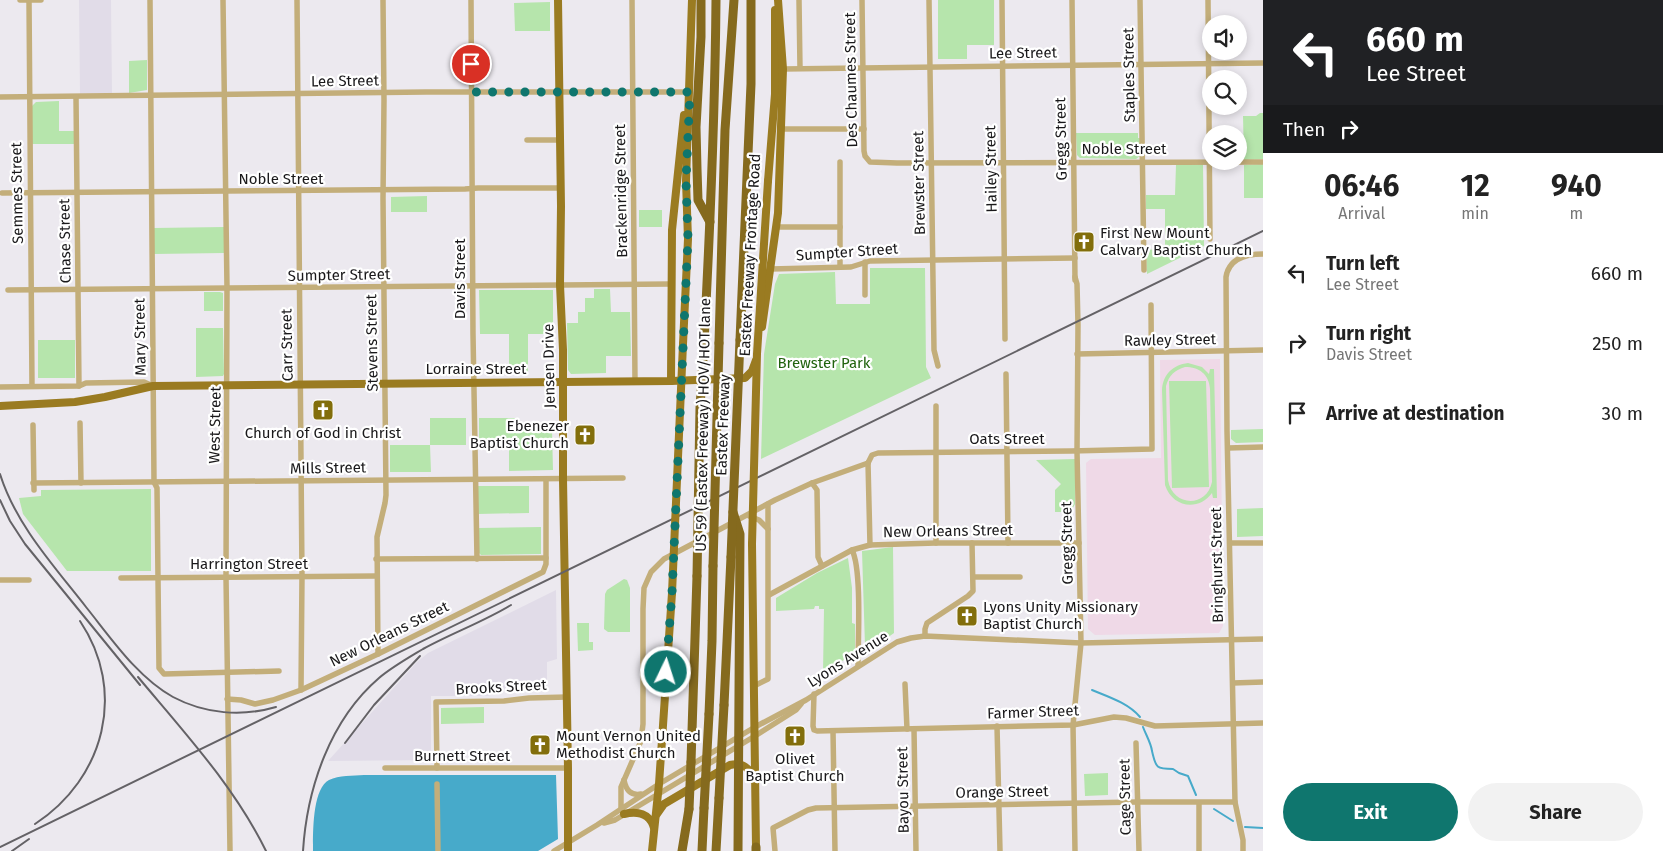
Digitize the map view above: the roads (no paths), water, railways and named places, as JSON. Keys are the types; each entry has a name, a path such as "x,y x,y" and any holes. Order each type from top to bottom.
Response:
{"highway":[{"path":"701,0 702,37 696,127 698,200 710,223"},
{"name":"Eastex Freeway","path":"687,851 694,722 700,408 710,223 716,0"},
{"name":"US 59 (Eastex Freeway) HOV/HOT lane","path":"702,851 712,640 726,130 734,0"},
{"name":"Eastex Freeway","path":"716,851 731,557 751,84 751,0"},
{"path":"733,512 740,534 738,851"},
{"path":"682,851 689,809"}],"main road":[{"name":"Jensen Drive","path":"558,0 568,851"},
{"path":"652,851 659,784 672,593 688,238 686,181 692,0"},
{"name":"Lorraine Street","path":"0,406 75,402 153,386 671,381 745,378 752,371 756,359 777,227 783,69 777,0"},
{"name":"Eastex Freeway Frontage Road","path":"756,850 752,544 757,354 775,94 777,0"},
{"path":"671,381 670,284 672,230 686,102 690,92"},
{"path":"656,818 664,804 730,766 736,764 744,765 756,781"},
{"path":"622,812 636,812 646,816 652,822 654,832"}],"street":[{"path":"20,0 41,0"},
{"name":"Semmes Street","path":"29,0 32,386"},
{"name":"Mary Street","path":"150,0 154,482 157,488 158,668 161,672 168,674 227,672"},
{"name":"West Street","path":"223,0 227,288 227,699 230,851"},
{"name":"Carr Street","path":"297,0 302,576 301,690"},
{"name":"Stevens Street","path":"378,654 376,559 378,531 385,503 386,383 383,0"},
{"name":"Davis Street","path":"471,0 477,558"},
{"name":"Brackenridge Street","path":"632,0 636,381"},
{"path":"799,0 800,68"},
{"name":"Des Chaumes Street","path":"862,0 864,151 867,159"},
{"name":"Brewster Street","path":"929,0 934,350 938,366"},
{"name":"Hailey Street","path":"1002,0 1005,339"},
{"name":"Gregg Street","path":"1072,0 1081,643 1073,725 1075,851"},
{"name":"Staples Street","path":"1140,0 1144,270"},
{"path":"1208,0 1209,125"},
{"name":"Lee Street","path":"783,69 1208,63 1263,64"},
{"name":"Lee Street","path":"0,97 472,92 690,92"},
{"name":"Chase Street","path":"76,97 79,386"},
{"path":"782,129 864,129"},
{"path":"526,140 560,140"},
{"name":"Noble Street","path":"867,159 875,163 1202,162"},
{"path":"840,162 840,267"},
{"name":"Noble Street","path":"1247,162 1263,162"},
{"path":"1210,170 1210,239"},
{"name":"Noble Street","path":"2,193 561,188"},
{"path":"777,227 840,226"},
{"name":"Bringhurst Street","path":"1243,851 1243,840 1235,802 1226,277 1229,268 1239,259 1247,255 1263,254"},
{"name":"Sumpter Street","path":"771,269 851,267 865,262 1075,258"},
{"path":"865,262 866,295"},
{"name":"Sumpter Street","path":"8,290 670,284"},
{"path":"1151,305 1152,353"},
{"name":"Rawley Street","path":"1077,354 1263,350"},
{"name":"Oats Street","path":"768,504 812,483 868,463 872,455 878,453 1152,449 1152,353"},
{"path":"1006,374 1008,543"},
{"name":"Lorraine Street","path":"0,386 79,386 86,383 144,382 153,386"},
{"path":"936,406 936,543"},
{"path":"80,423 81,483"},
{"name":"Mills Street","path":"33,424 33,486 154,482 623,478"},
{"path":"1228,448 1263,447"},
{"path":"868,463 870,545"},
{"path":"376,559 546,558 546,479"},
{"path":"812,483 817,490 818,557 822,566"},
{"path":"622,812 622,787 641,741 643,724 643,602 644,588 651,572 664,559 768,504 768,679 754,686"},
{"path":"746,515 759,520 768,529"},
{"path":"925,636 927,623 970,595 973,591 972,543"},
{"name":"New Orleans Street","path":"769,595 852,550 870,545 1079,543"},
{"path":"1230,544 1263,543"},
{"path":"852,550 856,560 858,582 858,666"},
{"name":"New Orleans Street","path":"227,699 255,704 301,690 543,572 546,558"},
{"name":"Harrington Street","path":"121,578 376,576"},
{"path":"973,577 1020,577"},
{"path":"0,580 30,580"},
{"name":"Lyons Avenue","path":"622,812 658,795 755,736 796,710 814,694 897,642 925,636 1081,643 1263,639"},
{"path":"227,672 279,671"},
{"path":"1233,683 1263,682"},
{"name":"Bayou Street","path":"905,684 911,730 916,851"},
{"path":"814,694 814,730 833,731 836,851"},
{"name":"Brooks Street","path":"437,768 436,702 504,701 567,697"},
{"name":"Lyons Avenue","path":"554,851 598,825 615,820 644,794 659,784 755,727 806,700"},
{"name":"Farmer Street","path":"833,731 1073,725 1114,717 1126,718 1155,726 1263,723"},
{"path":"997,726 1000,851"},
{"name":"Cage Street","path":"1136,743 1138,851"},
{"name":"Burnett Street","path":"385,768 568,768"},
{"path":"624,780 625,787 632,794 644,794"},
{"path":"437,784 438,851"},
{"name":"Orange Street","path":"775,851 773,828 808,810 816,808 1235,802"},
{"path":"1199,803 1199,851"}],"water":[{"path":"364,775 556,775 558,839 538,851 313,851 316,802 323,785 337,777"}],"waterway":[{"path":"1092,690 1124,704 1140,717"},
{"path":"1143,727 1150,742 1157,766 1173,769 1188,776 1196,795"},
{"path":"1214,809 1233,821"},
{"path":"1245,827 1263,828"}],"railway":[{"path":"0,847 1263,231"},
{"path":"0,474 16,511 37,544 115,644 148,679 160,689 185,703 211,710 237,713 276,707"},
{"path":"0,500 10,521 25,544 140,685"},
{"path":"303,851 310,803 324,757 334,735 362,695 379,678 395,666 434,643 511,605"},
{"path":"35,824 59,805 78,783 92,758 101,731 105,704 103,676 94,648 80,621"},
{"path":"345,743 374,705 420,656"},
{"path":"138,677 224,782 266,851"},
{"path":"12,851 29,839"}],"place":[{"name":"First New Mount Calvary Baptist Church","path":"1084,242"},
{"name":"Church of God in Christ","path":"323,410"},
{"name":"Ebenezer Baptist Church","path":"585,435"},
{"name":"Lyons Unity Missionary Baptist Church","path":"967,616"},
{"name":"Olivet Baptist Church","path":"795,736"},
{"name":"Mount Vernon United Methodist Church","path":"540,745"}],"park label":[{"name":"Brewster Park","path":"824,363"}]}
